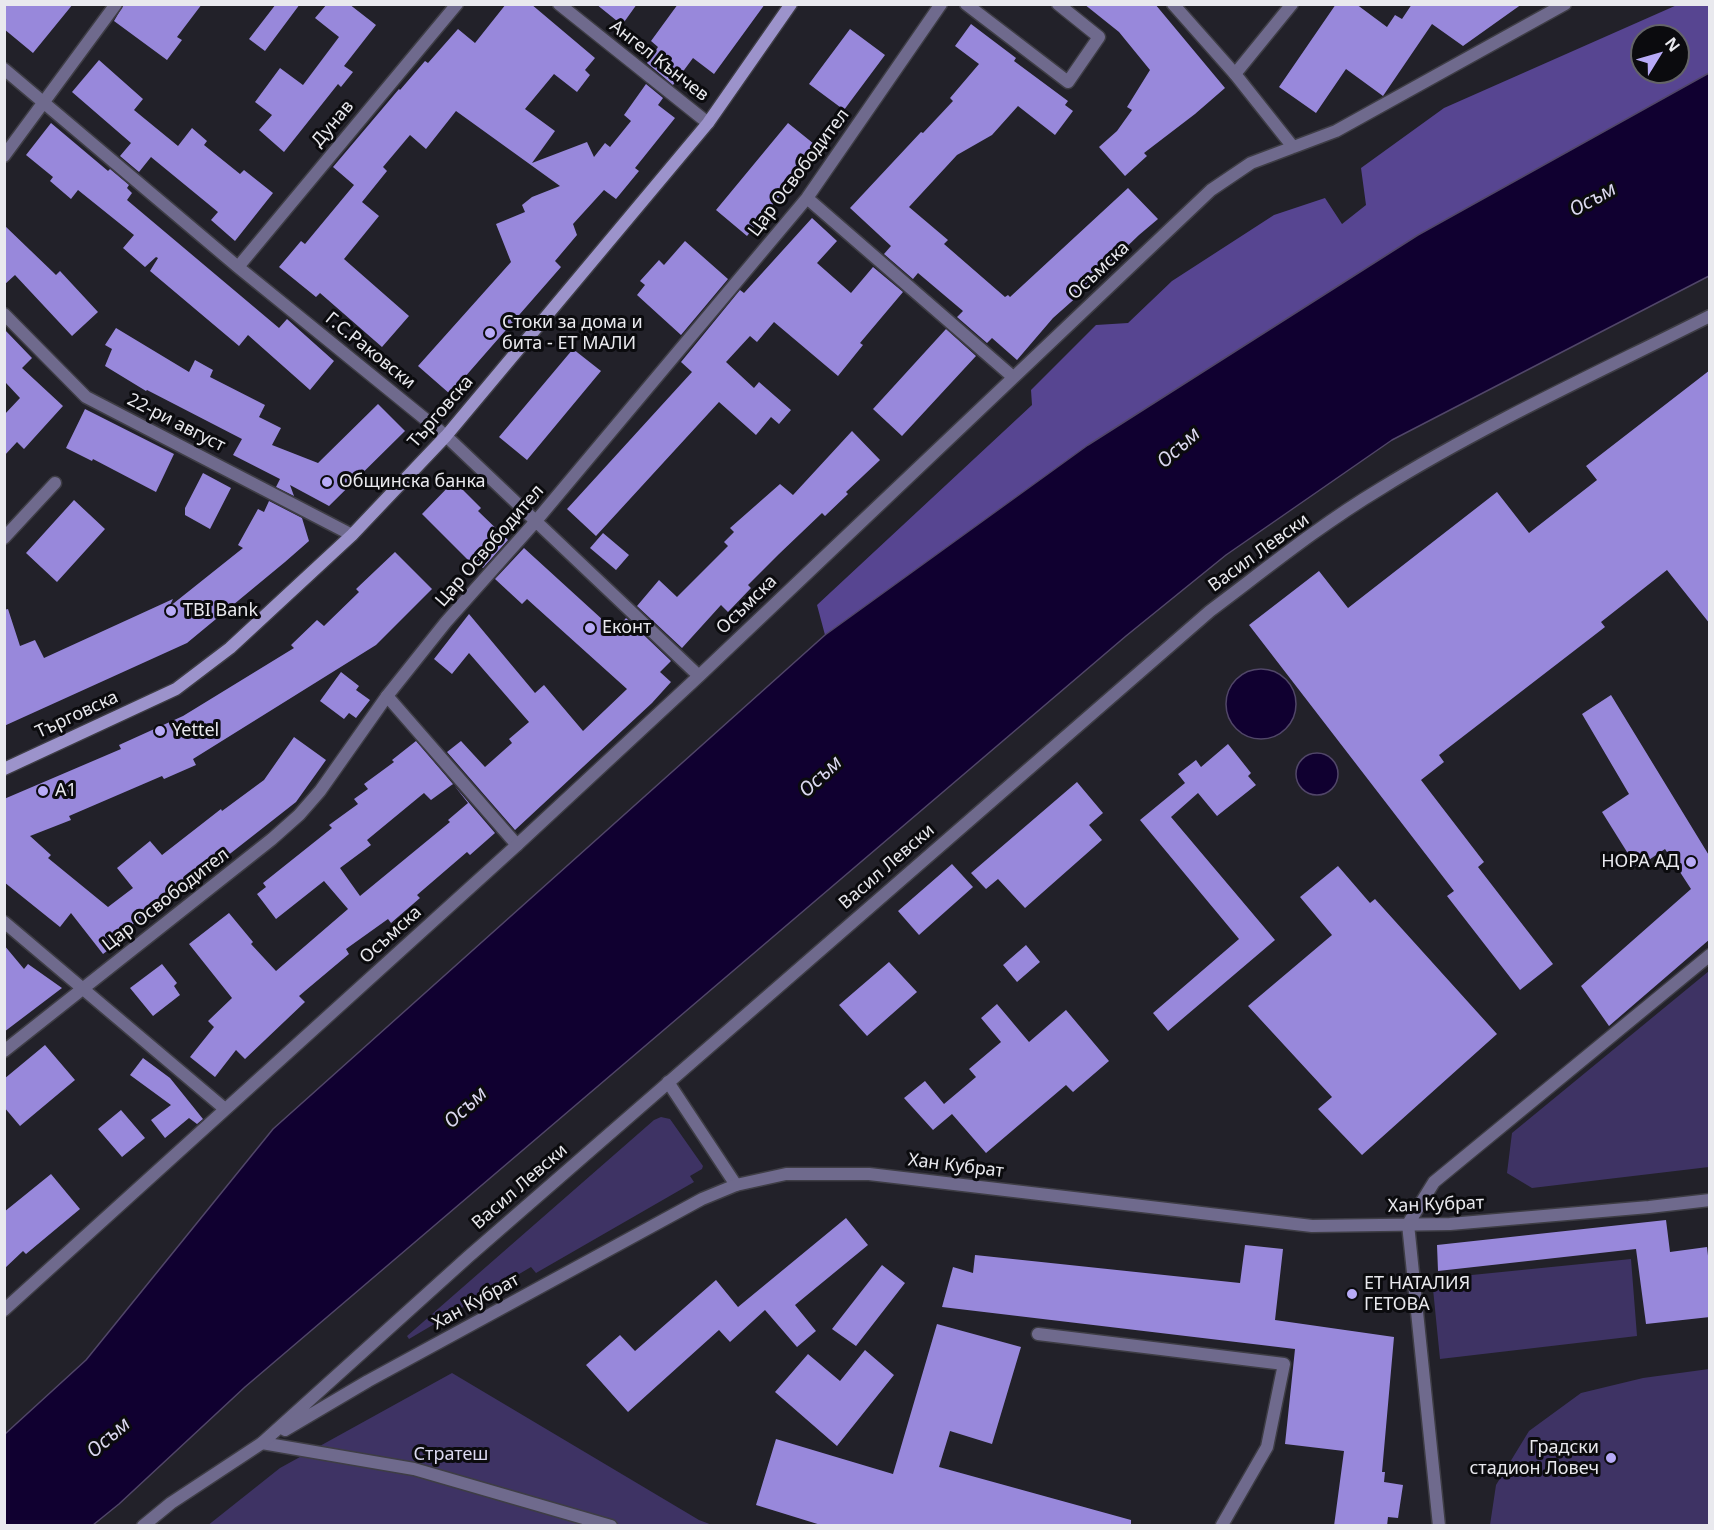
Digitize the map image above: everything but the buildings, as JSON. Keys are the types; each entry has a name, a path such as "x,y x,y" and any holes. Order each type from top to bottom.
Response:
{"street":[{"path":"4,156 116,4"},
{"name":"Дунав","path":"238,267 456,4"},
{"name":"Ангел Кънчев","path":"559,4 708,123"},
{"name":"Търговска","path":"4,769 176,689 230,648 352,535 446,436 708,123 791,4"},
{"name":"Цар Освободител","path":"4,1051 272,839 298,815 320,790 387,696 446,622 536,521 807,198 941,4"},
{"path":"966,4 1068,82 1099,37 1058,4"},
{"path":"1173,4 1235,74 1293,147"},
{"path":"1235,74 1292,4"},
{"name":"Осъмска","path":"4,1310 518,845 1211,190 1251,163 1336,131 1565,4"},
{"name":"Г.С.Раковски","path":"4,69 238,267 446,436 699,676"},
{"path":"807,198 1013,377"},
{"name":"22-ри август","path":"4,314 86,397 352,535"},
{"name":"Васил Левски","path":"143,1526 171,1503 262,1443 468,1257 1210,611 1290,551 1378,490 1460,441 1710,316"},
{"path":"4,538 55,483"},
{"path":"387,696 518,845"},
{"path":"4,922 84,987 225,1109"},
{"path":"1439,1526 1408,1224 1434,1182 1710,955"},
{"path":"668,1082 736,1185"},
{"name":"Хан Кубрат","path":"262,1443 368,1381 702,1198 736,1185 786,1174 869,1174 1312,1226 1450,1224 1710,1200"},
{"path":"1038,1334 1284,1364 1267,1447 1222,1525 1224,1526"},
{"path":"262,1443 414,1468 611,1526"}],"green space":[{"path":"1709,971 1709,1167 1532,1188 1507,1173 1512,1133"},
{"path":"661,1117 670,1119 703,1166 690,1176 694,1182 536,1273 531,1267 409,1339 407,1336 654,1120"},
{"path":"1631,1259 1637,1336 1440,1359 1432,1279"},
{"name":"Градски стадион Ловеч","path":"1709,1369 1709,1525 1490,1525 1496,1485 1529,1431 1581,1393 1643,1378"},
{"name":"Стратеш","path":"452,1373 699,1520 712,1525 207,1526 280,1468"}],"shaded area":[{"path":"1677,5 1709,5 1709,73 1690,84 1690,24 1634,24"},
{"path":"1630,26 1630,84 1689,84 1418,235 1088,445 825,635 817,605 1032,405 1031,390 1096,325 1128,323 1172,281 1274,215 1325,198 1342,224 1366,205 1361,168 1444,108"}],"water":[{"name":"Осъм","path":"1709,73 1709,276 1392,440 1226,555 1126,636 245,1387 119,1504 93,1525 5,1525 5,1434 86,1360 273,1129 825,635 1088,445 1418,235"},
{"path":"1261,669 1280,675 1290,685 1296,704 1290,723 1280,733 1261,739 1242,733 1232,723 1226,704 1232,685 1242,675"},
{"path":"1317,753 1325,754 1332,759 1337,766 1337,782 1332,789 1325,794 1317,795 1309,794 1302,789 1297,782 1296,774 1297,766 1302,759 1309,754"}],"place":[{"name":"Стоки за дома и бита - ЕТ МАЛИ","path":"490,333"},
{"name":"Общинска банка","path":"327,482"},
{"name":"TBI Bank","path":"171,611"},
{"name":"Еконт","path":"590,628"},
{"name":"Yettel","path":"160,731"},
{"name":"A1","path":"43,791"},
{"name":"НОРА АД","path":"1691,862"},
{"name":"ЕТ НАТАЛИЯ ГЕТОВА","path":"1352,1294"},
{"name":"Градски стадион Ловеч","path":"1611,1458"}]}
